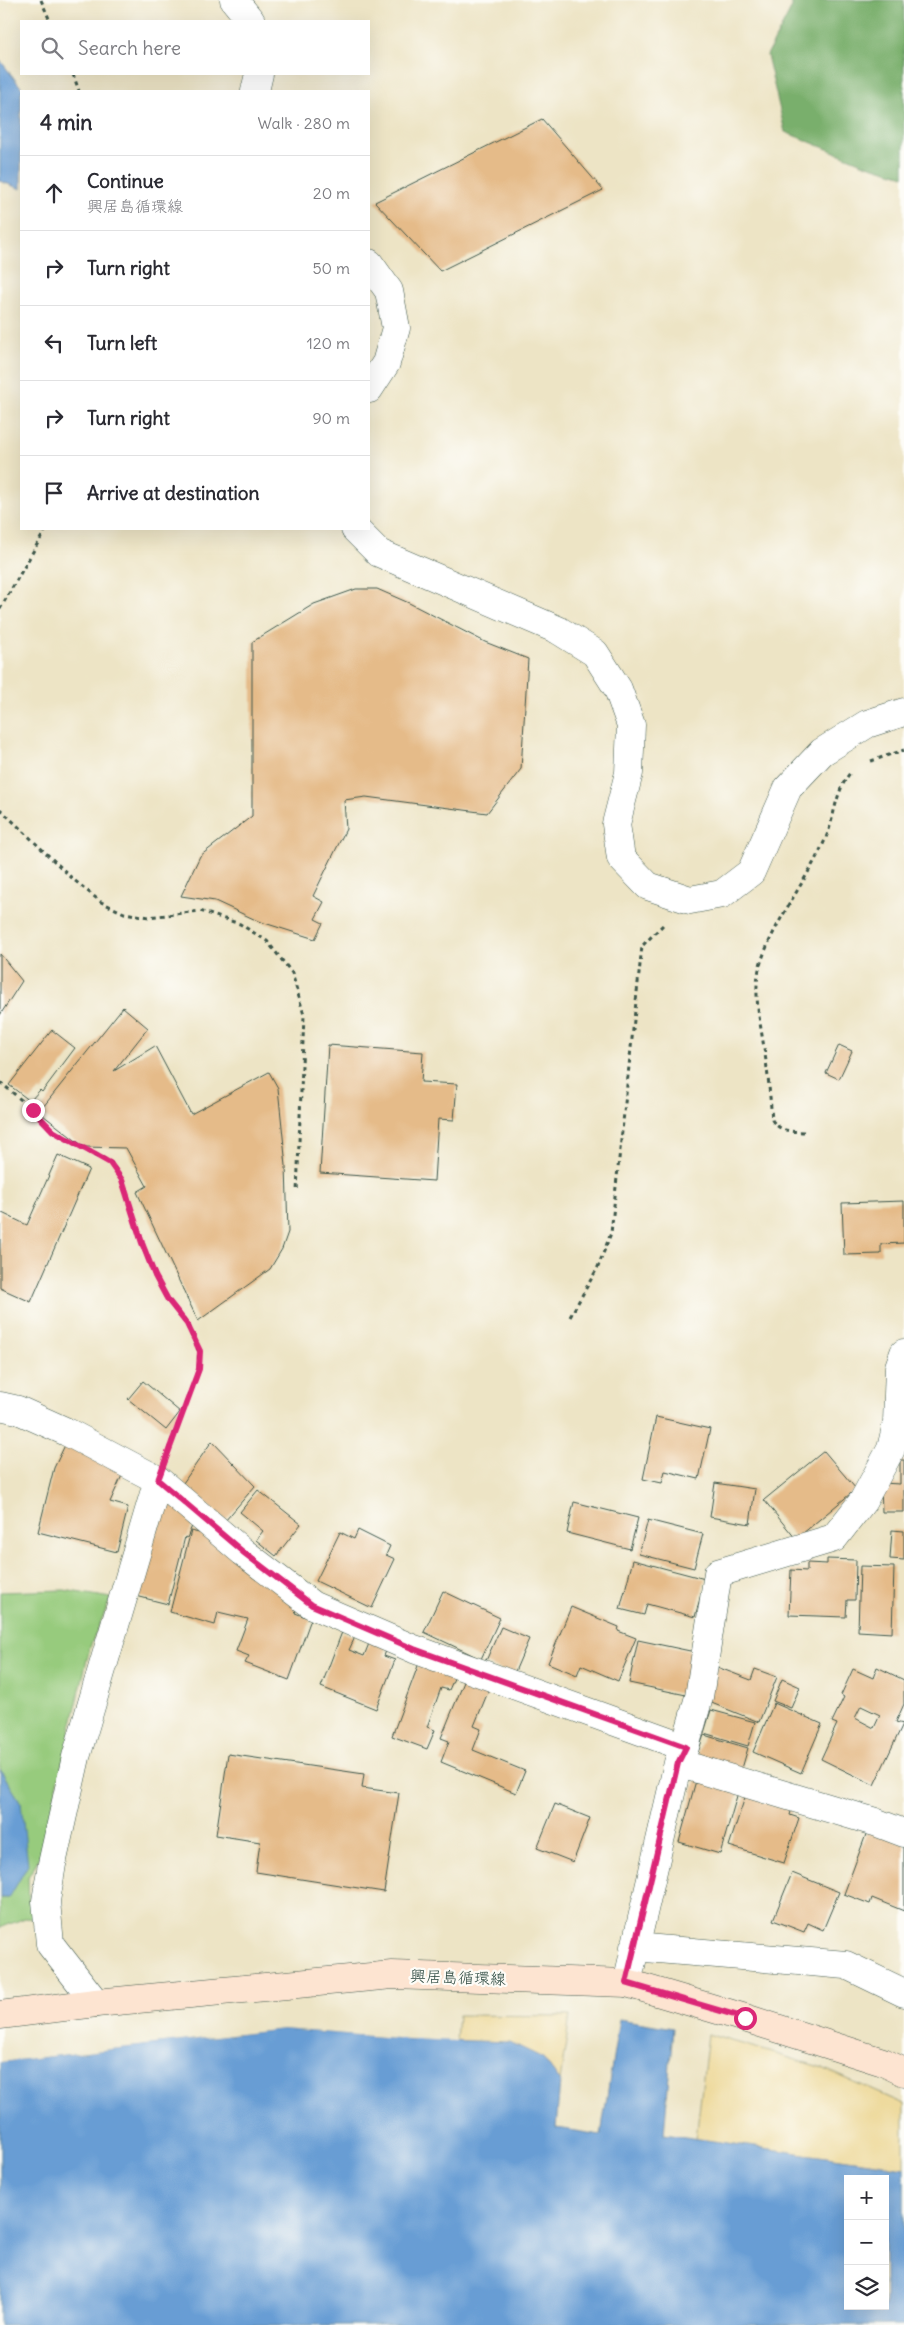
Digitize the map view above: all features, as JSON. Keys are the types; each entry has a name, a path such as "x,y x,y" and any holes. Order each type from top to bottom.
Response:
{"main road":[{"name":"興居島循環線","path":"0,2015 96,2003 392,1975 626,1983 745,2018 883,2062 904,2072"}],"street":[{"path":"234,0 249,20"},
{"path":"255,90 259,75"},
{"path":"370,264 389,291 396,328 386,363 370,387"},
{"path":"356,530 379,554 558,630 595,653 618,689 631,725 628,773 616,824 621,858 648,886 690,900 722,894 751,872 788,788 822,752 867,724 904,712"},
{"path":"626,1983 682,1755 699,1696 718,1573 834,1538 862,1501 892,1450 897,1423 899,1367 904,1353"},
{"path":"0,1406 18,1410 67,1432 158,1480 243,1552 312,1605 414,1649 682,1755 904,1833"},
{"path":"96,2003 50,1944 46,1901 52,1864 76,1758 158,1480"},
{"path":"634,1947 846,1965 904,1993"}],"path":[{"path":"41,0 50,20"},
{"path":"73,75 80,90"},
{"path":"0,609 45,530"},
{"path":"863,764 904,750"},
{"path":"804,1132 777,1127 772,1120 756,990 761,963 776,927 825,840 832,823 835,802 842,783 855,767"},
{"path":"0,809 74,880 100,902 124,913 149,916 200,911 240,924 267,941 292,973 304,1015 297,1193"},
{"path":"570,1317 598,1267 611,1233 642,946 690,900"},
{"path":"0,1082 33,1110 53,1131 110,1163 122,1180 142,1243 155,1276 168,1300 187,1324 200,1351 199,1369 158,1480"}],"green space":[{"path":"792,0 904,0 904,176 867,165 785,132 767,55 792,7"},
{"path":"64,1590 111,1598 90,1647 41,1855 28,1877 29,1903 37,1907 36,1919 25,1918 0,1928 0,1898 9,1898 21,1803 0,1769 0,1592"}],"sand":[{"path":"458,2015 570,2016 560,2081 543,2058 456,2041"},
{"path":"708,2034 820,2067 904,2104 904,2168 696,2139"}],"water":[{"path":"0,60 23,90 20,90 20,189 0,181"},
{"path":"0,1769 21,1803 28,1865 9,1898 0,1898"},
{"path":"619,2019 673,2028 664,2134 904,2168 904,2325 0,2325 0,2062 283,2029 409,2039 510,2042 543,2058 560,2081 556,2128 601,2135"}],"pier":[{"path":"283,2027 410,2037 456,2038 456,2041 283,2029 0,2062 0,2060"}],"building":[{"path":"542,119 603,190 440,271 375,202"},
{"path":"356,589 377,589 409,603 485,642 528,659 521,769 487,813 366,797 344,800 346,829 313,896 324,902 315,919 323,923 315,939 258,921 215,901 181,896 200,856 252,816 252,642 314,604"},
{"path":"0,954 22,981 0,1015"},
{"path":"123,1007 148,1028 114,1071 155,1046 191,1114 269,1072 278,1088 286,1166 288,1232 282,1249 270,1269 198,1321 137,1192 147,1186 126,1148 84,1147 39,1112"},
{"path":"52,1030 75,1048 42,1092 40,1090 30,1101 9,1085"},
{"path":"328,1045 423,1052 421,1082 457,1084 454,1120 438,1119 434,1181 320,1173"},
{"path":"839,1045 852,1051 839,1079 826,1073"},
{"path":"58,1155 89,1169 31,1302 0,1288 0,1212 27,1225"},
{"path":"904,1201 904,1243 881,1244 881,1254 844,1255 842,1203"},
{"path":"143,1381 180,1412 166,1430 128,1399"},
{"path":"656,1417 710,1429 699,1479 665,1471 662,1483 643,1479"},
{"path":"212,1441 255,1486 225,1521 183,1483"},
{"path":"66,1443 124,1471 110,1502 128,1507 117,1552 38,1532 54,1468"},
{"path":"824,1451 856,1489 796,1539 764,1500"},
{"path":"900,1460 904,1460 904,1512 882,1512 881,1483 900,1484"},
{"path":"715,1483 755,1489 750,1524 710,1517"},
{"path":"258,1490 301,1524 276,1556 256,1540 263,1531 240,1512"},
{"path":"162,1498 197,1514 187,1538 185,1537 168,1604 136,1596"},
{"path":"574,1502 638,1518 630,1549 567,1533"},
{"path":"648,1520 703,1534 694,1568 639,1554"},
{"path":"358,1530 390,1546 386,1555 395,1559 372,1608 316,1581 340,1532 354,1539"},
{"path":"892,1530 904,1531 904,1560 890,1559"},
{"path":"191,1531 215,1537 299,1602 295,1613 311,1619 289,1680 245,1663 249,1656 236,1651 248,1619 218,1612 215,1625 170,1612"},
{"path":"827,1559 856,1560 855,1600 847,1600 846,1617 789,1615 791,1570 807,1571 807,1563 827,1564"},
{"path":"633,1560 705,1579 695,1617 647,1604 644,1615 620,1609"},
{"path":"860,1566 894,1567 892,1633 858,1631"},
{"path":"443,1591 500,1618 481,1659 424,1632"},
{"path":"571,1607 619,1627 618,1631 636,1638 618,1681 581,1665 577,1675 548,1663"},
{"path":"501,1627 529,1639 513,1676 485,1663"},
{"path":"342,1632 355,1637 349,1650 364,1656 370,1641 387,1648 384,1656 395,1660 376,1709 321,1687"},
{"path":"638,1640 695,1652 686,1695 629,1683"},
{"path":"419,1663 455,1676 449,1690 441,1688 427,1727 435,1730 427,1749 392,1736"},
{"path":"717,1667 751,1680 755,1669 777,1677 759,1722 704,1700"},
{"path":"877,1667 904,1680 904,1704 896,1722 903,1724 874,1785 821,1759 837,1724 832,1722 844,1697 841,1695 853,1669 873,1678","holes":["861,1706 880,1715 874,1728 855,1718"]},
{"path":"466,1677 490,1687 474,1726 481,1729 473,1750 525,1771 516,1793 441,1762 449,1741 441,1738"},
{"path":"782,1679 800,1687 791,1708 773,1701"},
{"path":"774,1703 822,1724 801,1773 753,1752"},
{"path":"711,1710 755,1722 748,1746 704,1733"},
{"path":"704,1735 748,1748 741,1772 696,1758"},
{"path":"228,1754 364,1774 362,1788 399,1793 384,1892 256,1872 260,1842 216,1835"},
{"path":"697,1777 739,1789 720,1854 679,1842"},
{"path":"748,1788 792,1808 790,1815 799,1818 784,1863 729,1846"},
{"path":"555,1804 590,1818 573,1862 537,1848"},
{"path":"868,1829 904,1843 904,1911 872,1898 870,1904 844,1894"},
{"path":"792,1873 839,1892 823,1930 808,1923 804,1932 773,1920"}],"route":[{"path":"33,1110 53,1131 110,1163 122,1180 142,1243 155,1276 168,1300 187,1324 200,1351 199,1369 158,1480 243,1552 312,1605 414,1649 686,1747 678,1763 626,1983 745,2018"}]}
